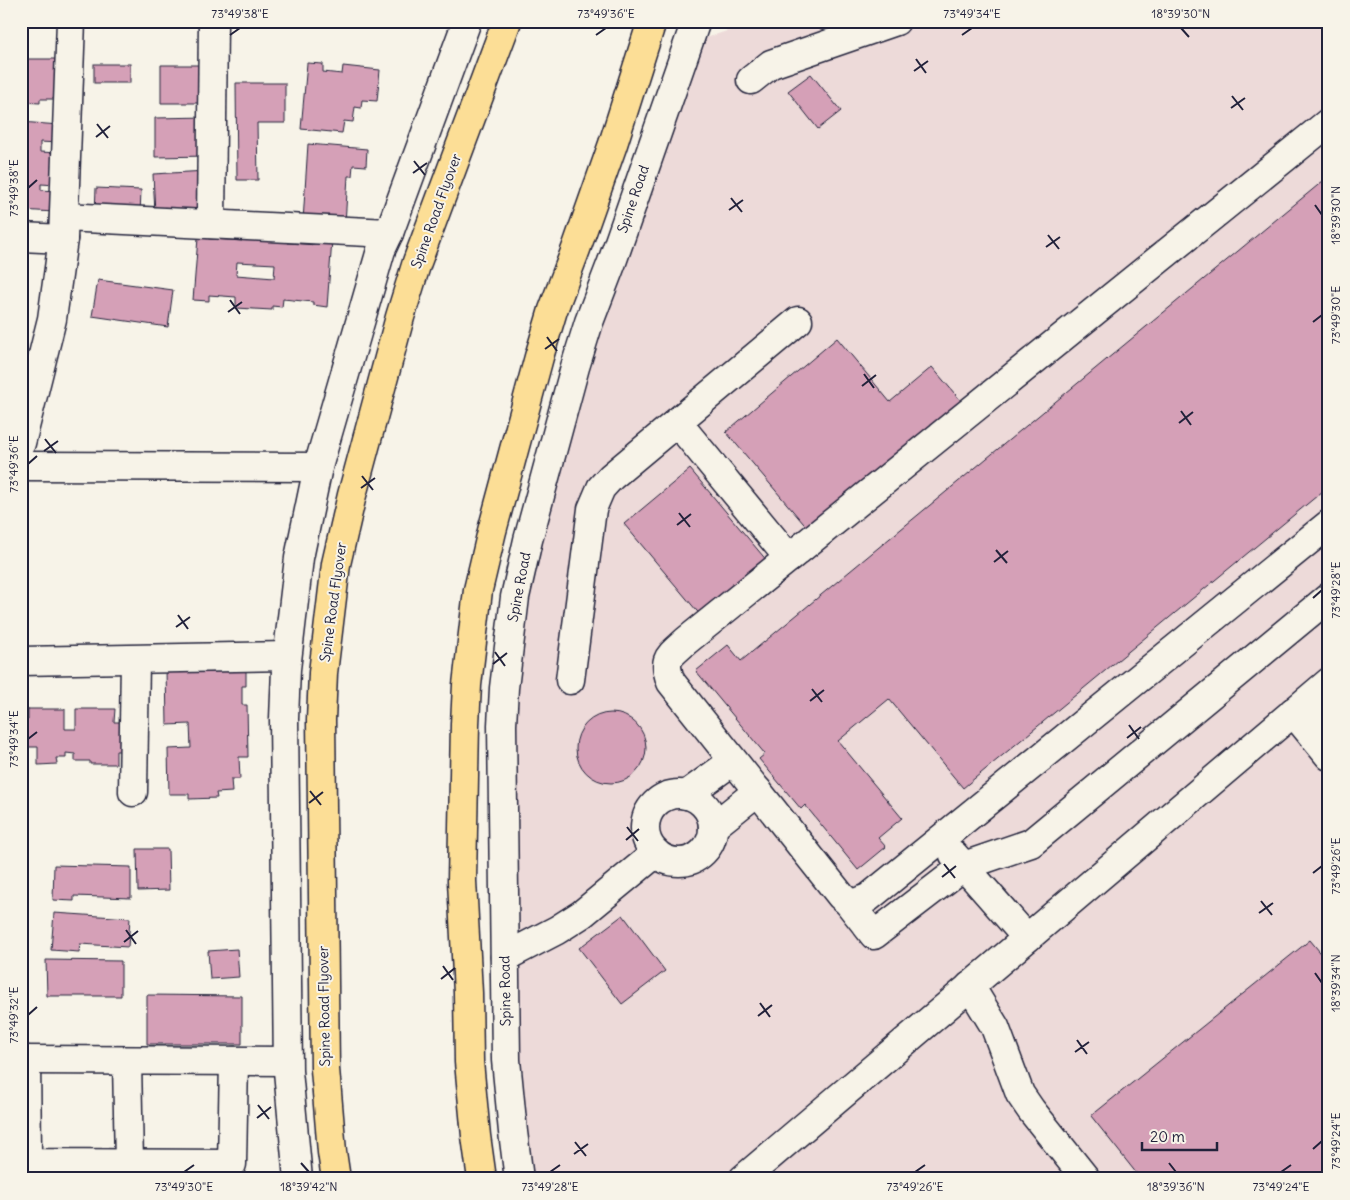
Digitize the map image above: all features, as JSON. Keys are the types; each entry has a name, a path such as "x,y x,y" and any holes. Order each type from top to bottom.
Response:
{"main road":[{"name":"Spine Road Flyover","path":"336,1179 325,1069 321,720 323,672 336,564 365,448 417,262 507,21"},
{"path":"482,1179 469,1062 468,993 462,881 467,685 478,590 494,522 550,319 613,144 652,21"}],"street":[{"path":"21,443 52,319 64,228 71,21"},
{"path":"211,224 213,21"},
{"path":"298,1179 287,1061 284,729 287,656 299,558 318,467 381,250 389,233 467,21"},
{"name":"Spine Road","path":"520,1179 506,1060 502,725 504,688 515,597 528,540 589,322 612,262 696,21"},
{"path":"751,80 771,64 896,21"},
{"path":"1329,122 669,656 666,668 671,682 835,889 848,902 874,935 964,866 1031,842 1329,597"},
{"path":"21,237 64,228 211,224 389,233"},
{"path":"570,680 592,509 601,488 611,477 798,321"},
{"path":"677,422 789,558"},
{"path":"21,466 318,467"},
{"path":"848,902 856,903 868,898 1329,524"},
{"path":"21,661 287,656"},
{"path":"132,792 135,660"},
{"path":"743,1179 1329,682"},
{"path":"1293,712 1329,715"},
{"path":"1293,712 1329,756"},
{"path":"686,795 733,760"},
{"path":"713,827 758,791"},
{"path":"675,794 686,795 696,799 705,806 711,816 713,827 712,839 698,857 688,862 676,862 656,853 649,845 646,823 649,812 664,798 675,794"},
{"path":"940,839 1026,938"},
{"path":"505,958 582,914 656,853"},
{"path":"970,986 995,1027 1020,1094 1086,1179"},
{"path":"234,1061 232,1164 34,1163 27,1154 24,1060 287,1061"},
{"path":"127,1061 129,1164"}],"shaded area":[{"path":"757,21 1329,21 1329,1179 529,1179 527,1175 499,693 682,46"}],"building":[{"path":"21,59 55,59 55,99 40,99 40,103 21,102"},
{"path":"307,63 323,64 323,72 342,74 343,66 380,70 377,101 362,100 361,108 355,107 353,122 344,121 342,133 301,129"},
{"path":"94,64 130,64 130,83 94,83"},
{"path":"161,65 209,65 210,103 161,103"},
{"path":"811,74 841,111 818,129 788,91"},
{"path":"236,83 285,83 285,123 257,123 258,180 237,180"},
{"path":"208,117 208,156 155,157 155,118"},
{"path":"21,122 59,125 58,143 40,142 40,152 58,153 56,185 41,184 41,190 55,191 54,212 21,210 21,156 23,147 21,147"},
{"path":"308,144 367,149 366,166 353,165 352,176 348,176 345,224 303,221"},
{"path":"207,171 209,210 155,213 153,174"},
{"path":"1329,176 1329,486 963,788 889,699 838,741 902,818 878,838 886,847 858,870 805,805 801,809 759,759 765,754 696,671 728,645 741,661"},
{"path":"96,188 141,190 140,215 95,213"},
{"path":"243,233 288,237 288,243 317,245 318,239 332,240 327,307 313,305 313,302 283,299 282,307 272,306 272,310 236,308 236,297 209,295 209,301 193,300 198,238 242,241","holes":["237,262 275,264 274,278 236,275"]},
{"path":"98,280 173,290 168,327 92,316"},
{"path":"837,338 890,402 932,367 961,401 809,530 726,432"},
{"path":"690,469 768,562 702,617 624,524"},
{"path":"246,667 246,686 242,686 242,705 247,705 248,757 239,757 240,779 231,779 232,792 216,793 217,798 189,799 189,794 169,794 168,749 191,748 190,724 167,725 166,669"},
{"path":"28,709 65,709 65,729 76,729 76,709 115,709 114,722 122,722 123,751 116,751 116,764 90,764 90,761 75,761 75,754 66,753 66,758 56,758 57,764 38,765 38,747 21,747 21,721 28,720"},
{"path":"618,713 631,719 640,728 644,734 646,748 644,762 636,773 625,781 604,783 597,781 586,773 578,762 576,741 578,734 586,723 597,715"},
{"path":"137,849 168,849 169,890 138,891"},
{"path":"54,865 131,867 131,898 74,896 74,901 53,900"},
{"path":"54,913 130,918 128,947 80,944 79,952 51,950"},
{"path":"623,915 665,971 622,1004 579,948"},
{"path":"1310,940 1329,963 1329,1179 1141,1179 1091,1116"},
{"path":"237,949 239,977 210,979 208,951"},
{"path":"46,960 121,961 121,996 47,996"},
{"path":"147,995 242,996 242,1044 147,1044"}]}
